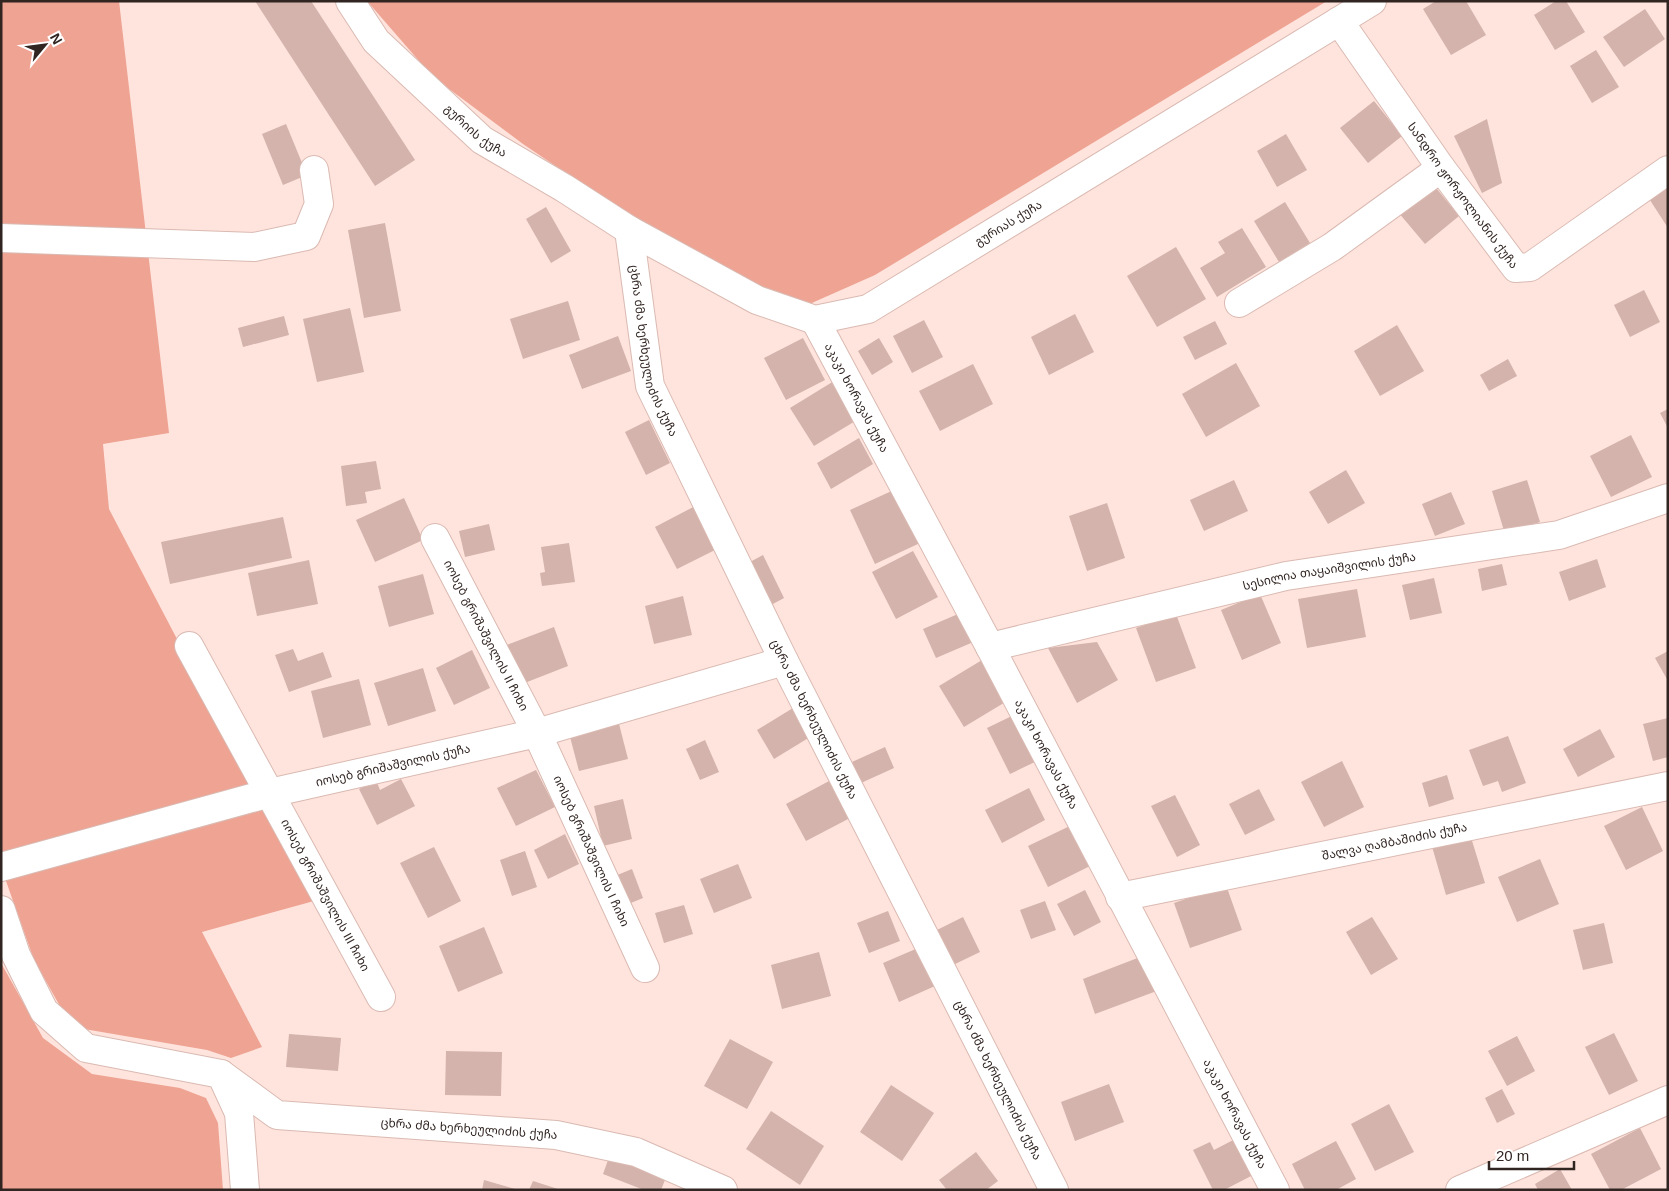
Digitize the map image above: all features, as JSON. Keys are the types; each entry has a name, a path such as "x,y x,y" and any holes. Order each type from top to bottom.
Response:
{"street":[{"name":"გურიის ქუჩა","path":"350,1 376,41 482,140 564,188 629,230"},
{"name":"გურიას ქუჩა","path":"815,320 868,309 1372,1"},
{"name":"სანდრო ჟორჟოლიანის ქუჩა","path":"1339,21 1441,168 1516,268 1530,267 1668,170"},
{"path":"1239,303 1332,247 1441,168"},
{"path":"1,238 254,247 271,244 306,236 319,204 314,170"},
{"path":"629,230 757,300 815,320"},
{"name":"ცხრა ძმა ხერხეულიძის ქუჩა","path":"629,230 650,386 784,661 1054,1190"},
{"name":"აკაკი ხორავას ქუჩა","path":"815,320 990,647 1275,1190"},
{"name":"სესილია თაყაიშვილის ქუჩა","path":"990,647 1286,576 1559,535 1668,498"},
{"name":"იოსებ გრიშაშვილის II ჩიხი","path":"435,538 537,733"},
{"name":"იოსებ გრიშაშვილის III ჩიხი","path":"188,646 381,997"},
{"name":"იოსებ გრიშაშვილის ქუჩა","path":"1,867 270,793 537,733 784,661"},
{"name":"იოსებ გრიშაშვილის I ჩიხი","path":"537,733 646,968"},
{"name":"შალვა ღამბაშიძის ქუჩა","path":"1120,897 1668,786"},
{"path":"1,910 16,955 44,1011 86,1048 221,1074 239,1113 245,1190"},
{"name":"ცხრა ძმა ხერხეულიძის ქუჩა","path":"221,1074 277,1115 556,1134 636,1152 723,1190"},
{"path":"1460,1190 1668,1100"}],"shaded area":[{"path":"1,1 119,1 169,433 103,444 109,509 314,901 202,932 262,1047 231,1058 207,1050 84,1029 61,1008 34,960 1,867"},
{"path":"367,1 1327,1 875,275 796,310 656,234 523,144 433,77"},
{"path":"1,963 43,1038 92,1074 180,1088 206,1098 218,1123 223,1190 1,1190"}],"building":[{"path":"255,1 311,1 415,160 375,186"},
{"path":"1436,1 1466,1 1486,35 1451,55 1423,9"},
{"path":"1556,1 1566,1 1585,32 1555,50 1534,15"},
{"path":"1645,9 1665,39 1624,67 1603,37"},
{"path":"1596,50 1619,87 1592,103 1570,66"},
{"path":"1374,101 1402,136 1368,163 1340,128"},
{"path":"1487,119 1502,183 1482,193 1454,136"},
{"path":"286,124 307,175 283,185 262,134"},
{"path":"1286,134 1307,170 1277,187 1257,151"},
{"path":"1432,183 1459,216 1425,244 1398,212"},
{"path":"1668,185 1668,228 1648,197"},
{"path":"1285,202 1310,243 1279,262 1254,221"},
{"path":"546,207 571,251 551,263 526,219"},
{"path":"385,223 401,311 364,318 348,230"},
{"path":"1242,228 1266,267 1217,297 1200,268 1225,253 1218,242"},
{"path":"1176,247 1206,299 1157,327 1127,276"},
{"path":"1644,290 1660,322 1630,337 1614,305"},
{"path":"568,301 580,340 523,359 510,319"},
{"path":"350,308 364,372 317,382 303,319"},
{"path":"1075,314 1094,352 1049,375 1031,337"},
{"path":"284,316 289,335 243,347 238,328"},
{"path":"924,320 943,357 912,373 893,336"},
{"path":"1215,321 1227,344 1195,360 1183,337"},
{"path":"1397,325 1424,371 1380,396 1354,351"},
{"path":"618,336 631,371 582,389 569,355"},
{"path":"803,338 825,380 786,400 764,358"},
{"path":"879,338 893,362 872,375 858,351"},
{"path":"1508,359 1517,376 1489,391 1480,375"},
{"path":"1236,363 1260,406 1206,437 1182,394"},
{"path":"973,364 993,404 940,431 919,391"},
{"path":"834,381 857,420 814,446 790,408"},
{"path":"1668,409 1668,428 1660,413"},
{"path":"649,420 670,463 646,475 625,432"},
{"path":"1631,435 1652,477 1611,497 1590,456"},
{"path":"859,438 873,464 831,489 817,463"},
{"path":"376,461 381,489 365,492 367,503 346,506 341,466"},
{"path":"1346,470 1365,503 1328,524 1309,492"},
{"path":"1234,480 1248,511 1204,531 1190,500"},
{"path":"1527,480 1540,522 1505,534 1492,491"},
{"path":"896,489 920,543 875,564 850,510"},
{"path":"1451,492 1465,524 1435,536 1422,504"},
{"path":"404,498 423,540 375,562 356,520"},
{"path":"1107,503 1125,558 1087,571 1069,516"},
{"path":"699,504 721,547 677,569 655,527"},
{"path":"283,517 292,558 170,584 161,542"},
{"path":"489,524 495,550 465,557 459,531"},
{"path":"569,543 575,582 542,586 540,573 545,572 541,547"},
{"path":"913,551 938,597 896,619 872,572"},
{"path":"763,555 784,598 771,605 750,562"},
{"path":"1597,559 1606,587 1569,601 1559,572"},
{"path":"309,560 318,604 257,616 248,573"},
{"path":"1502,564 1507,585 1482,591 1478,569"},
{"path":"423,574 434,614 389,627 378,586"},
{"path":"1434,578 1442,613 1410,620 1402,585"},
{"path":"1357,589 1366,637 1307,648 1298,599"},
{"path":"1260,594 1281,643 1242,660 1221,610"},
{"path":"683,596 692,635 654,644 645,606"},
{"path":"965,611 978,640 936,658 923,629"},
{"path":"1176,614 1196,668 1156,682 1136,628"},
{"path":"554,627 568,666 522,684 507,645"},
{"path":"1097,642 1118,680 1077,703 1048,648"},
{"path":"293,649 298,661 323,652 332,677 289,692 275,655"},
{"path":"472,650 490,688 454,705 436,668"},
{"path":"1668,651 1668,681 1655,658"},
{"path":"987,657 1012,698 964,727 939,686"},
{"path":"423,668 436,711 388,726 374,683"},
{"path":"359,679 371,725 323,738 311,691"},
{"path":"793,708 810,737 774,759 757,730"},
{"path":"1016,714 1039,760 1010,774 987,728"},
{"path":"1668,718 1668,757 1653,761 1643,724"},
{"path":"618,720 628,759 579,771 569,733"},
{"path":"1600,729 1615,757 1578,777 1563,749"},
{"path":"1508,736 1526,783 1502,792 1498,781 1483,786 1469,750"},
{"path":"705,740 719,772 700,780 686,749"},
{"path":"885,747 894,768 861,783 852,762"},
{"path":"1342,761 1364,807 1324,827 1301,782"},
{"path":"536,770 555,807 516,826 497,788"},
{"path":"1447,775 1454,799 1429,807 1422,783"},
{"path":"401,779 415,806 377,825 359,789 376,780 380,790"},
{"path":"831,780 850,818 806,841 786,804"},
{"path":"1029,788 1045,820 1002,843 985,810"},
{"path":"1259,789 1275,820 1245,835 1229,804"},
{"path":"1175,795 1200,845 1177,857 1151,806"},
{"path":"623,799 632,839 603,846 594,806"},
{"path":"1642,807 1663,851 1626,870 1604,826"},
{"path":"1072,825 1092,865 1048,887 1028,846"},
{"path":"1469,831 1485,883 1446,895 1431,843"},
{"path":"565,834 579,864 548,879 534,850"},
{"path":"434,847 461,901 428,918 400,863"},
{"path":"525,851 537,887 512,896 500,860"},
{"path":"1540,859 1559,904 1517,922 1498,877"},
{"path":"738,864 752,898 714,913 700,879"},
{"path":"632,869 643,898 621,907 610,878"},
{"path":"1226,885 1242,930 1190,948 1174,903"},
{"path":"1085,890 1101,922 1074,936 1057,904"},
{"path":"1045,901 1056,930 1031,939 1020,910"},
{"path":"684,905 693,934 664,943 655,913"},
{"path":"888,911 900,941 869,953 857,923"},
{"path":"963,917 980,952 953,965 937,930"},
{"path":"1372,917 1398,959 1371,975 1346,932"},
{"path":"1604,923 1613,963 1583,970 1573,930"},
{"path":"484,927 503,973 458,992 439,946"},
{"path":"918,948 935,986 899,1002 883,963"},
{"path":"819,952 831,996 782,1009 771,965"},
{"path":"1148,954 1162,989 1095,1014 1083,979"},
{"path":"1614,1033 1638,1081 1609,1095 1585,1047"},
{"path":"289,1034 341,1038 338,1071 286,1067"},
{"path":"1517,1036 1535,1071 1507,1086 1488,1051"},
{"path":"730,1039 773,1062 747,1109 704,1086"},
{"path":"446,1051 502,1052 501,1096 445,1095"},
{"path":"1109,1084 1124,1122 1075,1141 1061,1102"},
{"path":"891,1085 934,1113 902,1161 860,1132"},
{"path":"1502,1089 1515,1114 1497,1123 1485,1098"},
{"path":"1389,1104 1414,1152 1375,1171 1351,1124"},
{"path":"771,1111 824,1146 800,1185 746,1149"},
{"path":"1640,1128 1661,1169 1621,1190 1610,1190 1591,1154"},
{"path":"1237,1138 1255,1174 1224,1190 1213,1190 1193,1150 1210,1142 1214,1150"},
{"path":"1336,1141 1356,1179 1336,1190 1305,1190 1292,1164"},
{"path":"612,1149 669,1170 661,1190 644,1190 603,1174"},
{"path":"976,1152 998,1181 986,1190 947,1190 939,1180"},
{"path":"1560,1169 1572,1190 1538,1190 1535,1184"},
{"path":"484,1180 515,1189 515,1190 482,1190"},
{"path":"533,1181 558,1189 558,1190 529,1190"}]}
